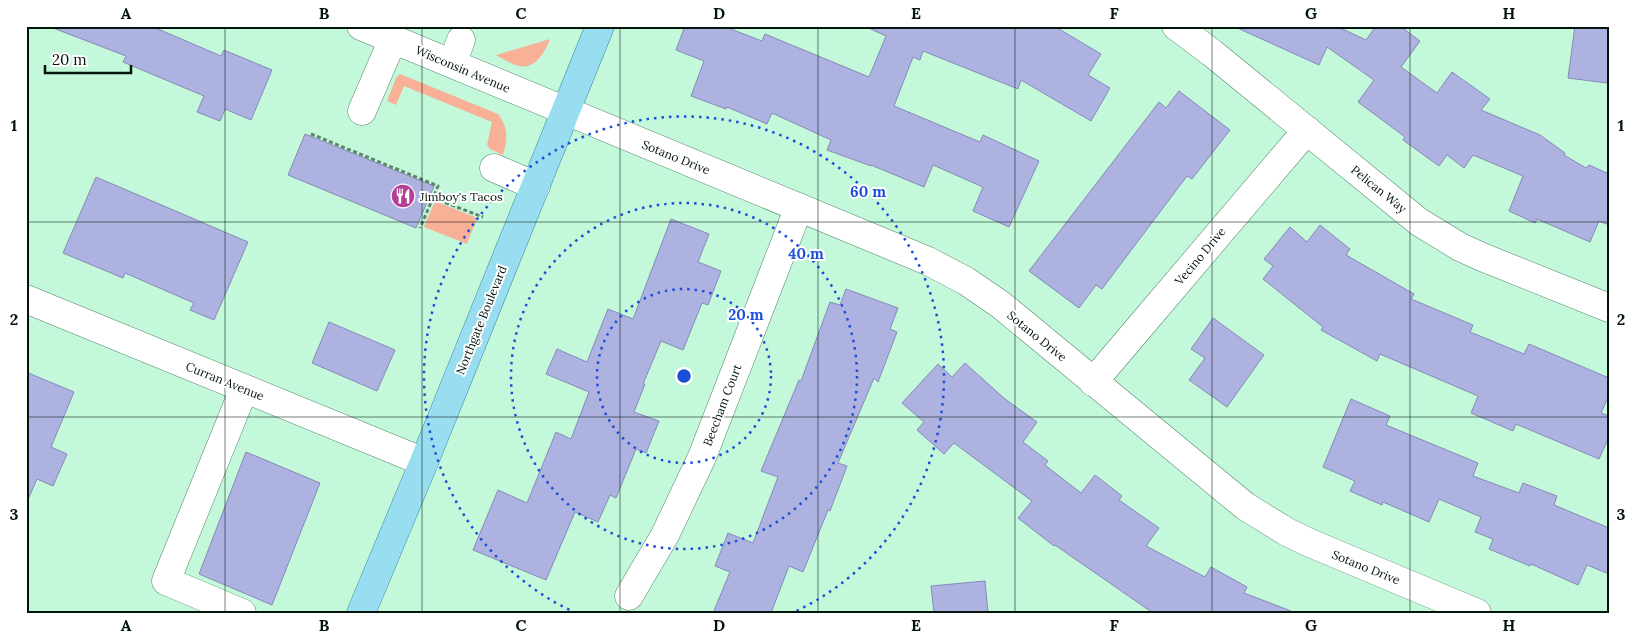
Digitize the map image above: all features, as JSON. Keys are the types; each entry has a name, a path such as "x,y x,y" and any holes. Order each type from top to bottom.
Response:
{"main road":[{"name":"Northgate Boulevard","path":"361,613 600,26"}],"street":[{"name":"Wisconsin Avenue","path":"362,26 393,39 456,52 566,111"},
{"name":"Pelican Way","path":"1176,26 1212,53 1419,222 1460,247 1609,308"},
{"path":"362,111 393,39"},
{"name":"Sotano Drive","path":"566,111 928,261 966,281 1001,306 1245,506 1287,532 1310,543 1477,613"},
{"name":"Vecino Drive","path":"1093,382 1307,130"},
{"path":"494,168 536,186"},
{"name":"Beecham Court","path":"629,596 665,534 702,457 800,207"},
{"name":"Curran Avenue","path":"26,299 424,462"},
{"path":"242,613 166,581 244,389"}],"path":[{"path":"311,134 438,186 420,228"},
{"path":"433,198 483,217"}],"shaded area":[{"path":"550,39 539,59 525,67 516,65 496,55"},
{"path":"400,74 498,114 504,124 506,133 503,155 490,149 487,145 492,122 404,86 396,105 387,101 396,78"},
{"path":"435,201 477,218 467,244 424,227"}],"building":[{"path":"54,26 151,26 221,56 224,50 272,70 251,120 225,109 220,121 197,112 204,96 123,62 126,56 53,28"},
{"path":"685,26 723,26 762,41 765,34 869,77 886,36 864,26 1054,26 1101,54 1088,75 1110,88 1091,121 1021,80 1018,89 923,51 920,60 913,57 894,106 980,142 983,135 1039,161 1009,227 973,211 983,187 933,165 924,187 871,165 827,150 831,140 772,113 767,124 727,107 726,109 691,96 704,61 676,50"},
{"path":"1233,26 1336,26 1366,40 1376,26 1400,26 1420,41 1401,67 1437,93 1452,72 1490,99 1481,110 1540,135 1565,153 1564,155 1586,168 1589,165 1609,174 1609,225 1599,221 1590,242 1537,219 1535,223 1509,211 1523,176 1473,155 1464,168 1447,155 1439,166 1403,140 1405,137 1358,102 1374,80 1327,47 1319,65"},
{"path":"1575,26 1609,26 1609,71 1607,83 1568,78"},
{"path":"1179,91 1230,130 1192,179 1187,176 1102,289 1096,285 1079,308 1029,271 1159,102 1166,108"},
{"path":"305,134 434,186 416,228 288,175"},
{"path":"96,177 248,242 214,320 190,310 194,303 125,273 123,278 63,253"},
{"path":"671,219 709,234 698,262 721,271 708,305 702,303 683,350 661,341 643,384 645,384 634,412 659,421 646,453 636,449 616,498 610,495 598,522 575,512 546,580 473,550 498,490 527,503 556,432 571,439 589,392 546,374 557,349 587,362 608,309 633,319"},
{"path":"1320,225 1350,249 1346,255 1414,294 1411,299 1473,325 1470,332 1524,354 1529,344 1609,378 1609,395 1601,413 1609,416 1609,437 1599,459 1516,424 1513,431 1471,413 1478,396 1380,354 1377,361 1321,330 1323,327 1263,279 1273,266 1264,259 1290,227 1307,242"},
{"path":"846,289 898,308 890,329 897,332 878,382 874,378 838,463 847,466 830,511 828,510 803,572 789,566 771,613 713,613 730,572 715,566 728,533 753,543 778,477 761,471 799,380 801,381 830,302 840,305"},
{"path":"1213,318 1264,355 1227,407 1189,380 1205,358 1191,349"},
{"path":"329,322 395,350 377,391 312,363"},
{"path":"965,363 1005,399 1037,422 1023,442 1048,461 1045,465 1081,493 1095,475 1122,496 1119,500 1159,528 1146,546 1205,577 1211,567 1247,587 1244,593 1291,611 1291,613 1153,613 1054,546 1018,518 1032,501 954,443 944,454 917,430 924,422 902,403 938,364 952,377"},
{"path":"26,372 74,392 51,447 67,454 53,486 37,479 26,504"},
{"path":"1351,399 1390,416 1386,425 1478,463 1473,476 1519,493 1523,483 1557,496 1554,505 1609,528 1609,574 1587,565 1578,585 1531,564 1530,566 1489,549 1493,539 1475,532 1481,517 1439,499 1429,522 1383,502 1382,505 1350,491 1355,481 1323,467"},
{"path":"246,452 320,483 272,605 199,574"},
{"path":"985,581 988,613 934,613 931,586"}],"place":[{"name":"Jimboy's Tacos","path":"403,196"}]}
